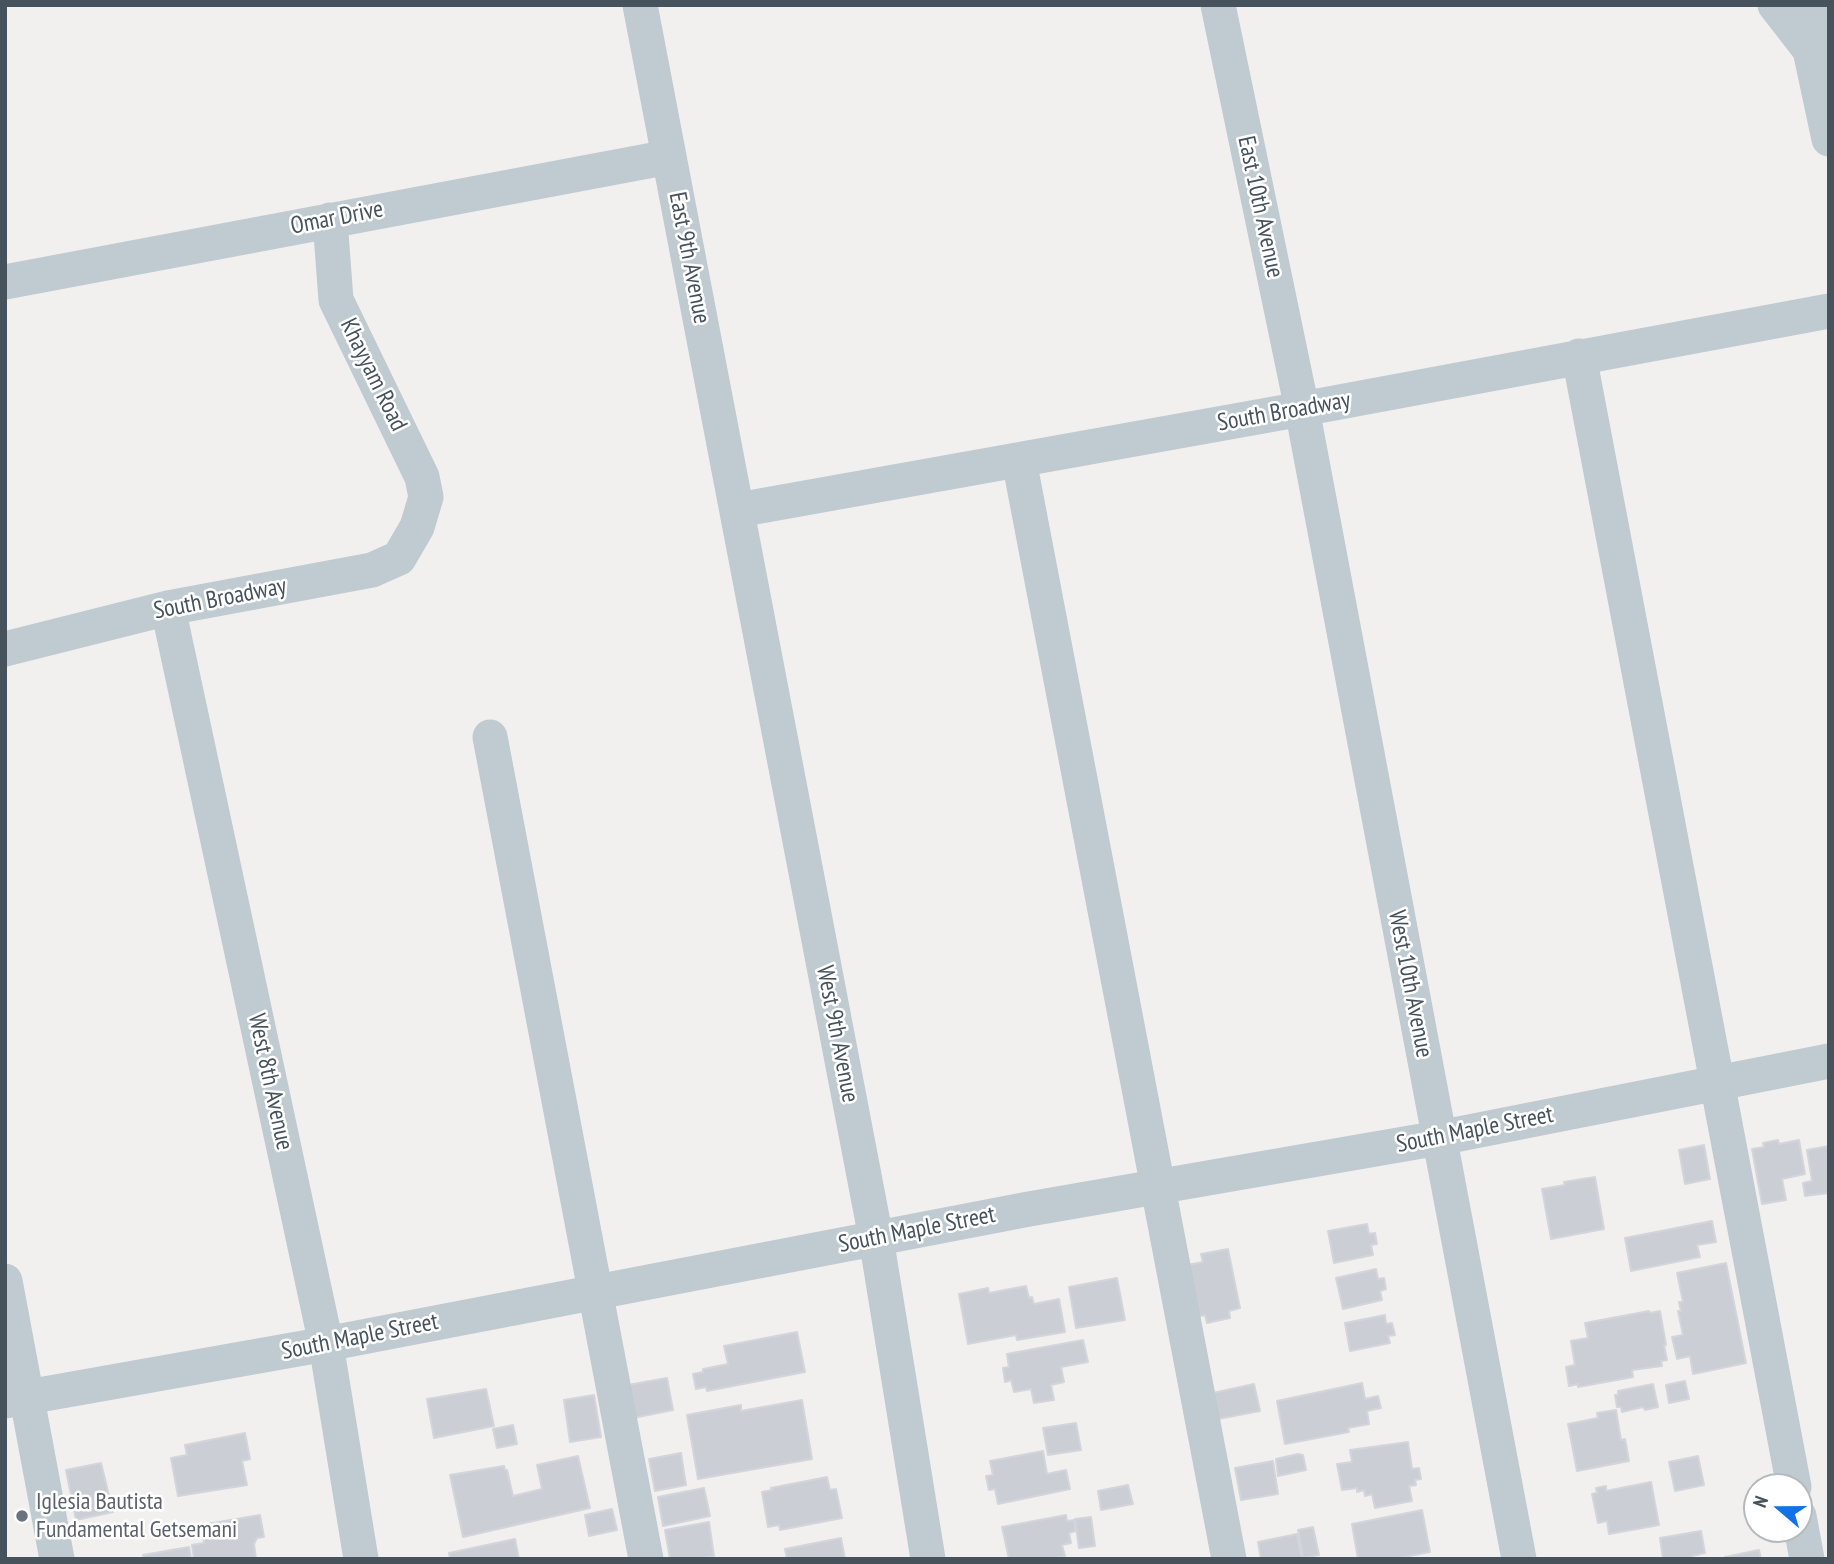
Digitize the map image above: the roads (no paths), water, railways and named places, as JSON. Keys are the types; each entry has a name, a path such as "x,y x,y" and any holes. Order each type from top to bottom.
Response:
{"street":[{"name":"East 9th Avenue","path":"640,5 738,510"},
{"name":"East 10th Avenue","path":"1218,5 1301,409"},
{"path":"1775,5 1810,50"},
{"path":"1814,5 1810,50 1829,139"},
{"name":"Omar Drive","path":"5,282 669,157"},
{"name":"Khayyam Road","path":"330,220 336,300 422,477 426,497 417,527"},
{"name":"South Broadway","path":"738,510 1829,311"},
{"path":"1579,356 1791,1473"},
{"name":"West 10th Avenue","path":"1301,409 1519,1559"},
{"path":"1019,460 1229,1559"},
{"name":"West 9th Avenue","path":"738,510 876,1238 928,1559"},
{"name":"South Broadway","path":"5,649 168,608 372,570 399,558 417,527"},
{"name":"West 8th Avenue","path":"168,608 326,1344 361,1559"},
{"path":"490,737 646,1559"},
{"name":"South Maple Street","path":"16,1399 326,1344 1158,1186 1439,1138 1829,1061"},
{"path":"5,1280 16,1399 57,1559"}],"place":[{"name":"Iglesia Bautista Fundamental Getsemani","path":"22,1516"}]}
